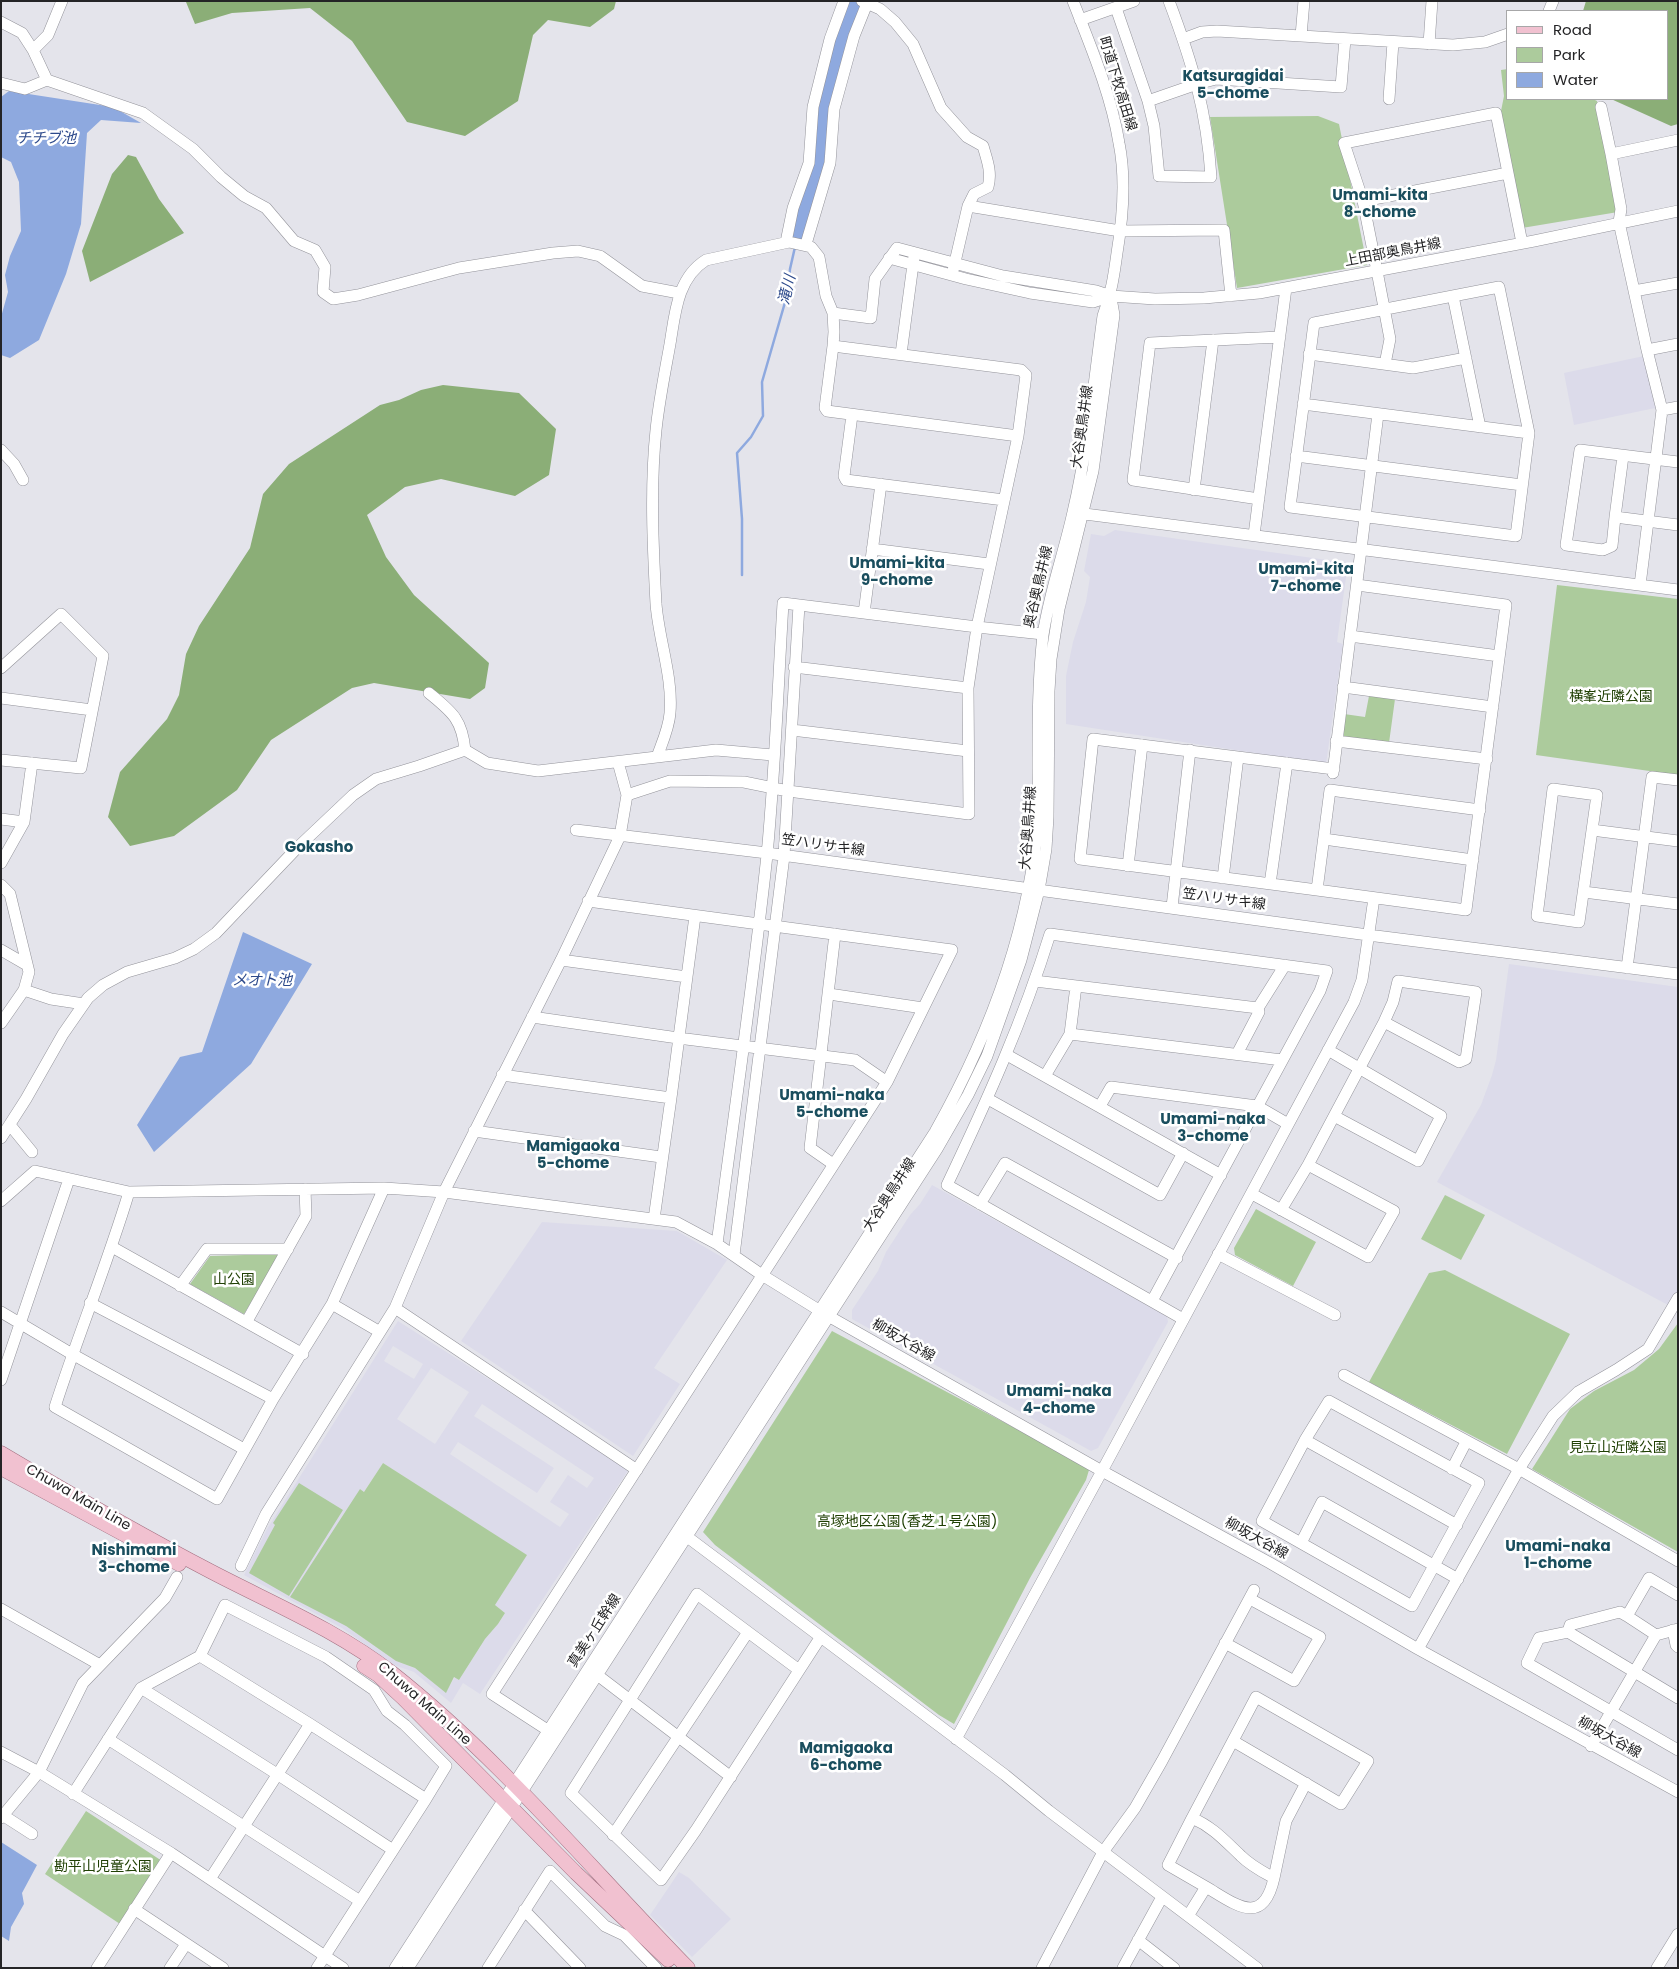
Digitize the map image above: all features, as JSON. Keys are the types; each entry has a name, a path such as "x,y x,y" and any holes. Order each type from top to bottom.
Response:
{"main road":[{"name":"Chuwa Main Line","path":"1,1454 124,1525 341,1638 391,1672 442,1716 517,1788 688,1968"},
{"name":"Chuwa Main Line","path":"1,1468 134,1541 337,1647 389,1684 576,1873 675,1968"}],"street":[{"path":"33,50 48,35 62,1"},
{"path":"790,242 796,201 809,163 813,107 830,39 844,1"},
{"name":"町道下牧高田線","path":"1073,1 1108,96 1120,145 1123,180 1120,231 1110,296"},
{"path":"1080,20 1134,1"},
{"path":"1116,8 1148,101 1156,141 1159,176 1211,177 1208,134 1197,84 1183,39 1168,1"},
{"path":"1301,36 1304,1"},
{"path":"1429,44 1432,1"},
{"path":"806,244 815,207 830,162 834,109 854,36 866,2 880,9 913,44 941,108 967,137 983,146 989,167 990,179 988,186 974,194 968,206 952,276"},
{"path":"1,22 22,33 33,50 47,80"},
{"path":"1183,39 1210,31 1429,44 1474,44 1506,35"},
{"path":"1148,101 1216,79 1341,87 1345,39"},
{"path":"1389,99 1393,42"},
{"path":"1,83 25,89 47,80 143,113 194,149 221,177 244,196 266,208 294,241 315,250 325,267 323,292 333,299 358,295 459,268 553,253 578,251 600,256 642,286 679,294"},
{"path":"1601,107 1621,209 1619,222 1662,410 1640,585"},
{"path":"1385,364 1390,339 1363,201 1344,143 1496,113 1522,243"},
{"path":"1611,154 1678,140"},
{"path":"1363,201 1508,173"},
{"path":"796,201 815,207"},
{"path":"968,206 1120,231 1224,230 1231,296"},
{"name":"上田部奥鳥井線","path":"1110,296 1155,299 1231,296 1286,288 1678,211"},
{"path":"657,757 668,725 671,702 656,605 653,495 654,449 658,413 679,294 694,270 706,260 790,242 806,244 819,257 826,296 833,313 833,346 825,408 827,411 1018,436"},
{"path":"833,313 871,318 875,279 897,248 913,259 952,276 1030,293 1094,302 1110,296"},
{"path":"889,258 954,264 1013,278 1096,291 1110,296"},
{"path":"901,354 913,259"},
{"path":"1634,291 1678,282"},
{"path":"1499,287 1528,433 1516,536 1290,507 1314,323 1384,310 1499,287"},
{"path":"1254,535 1286,288"},
{"name":"奥谷奥鳥井線","path":"1033,889 1038,817 1038,722 1043,634 1056,575 1078,513 1103,316 1110,296"},
{"path":"1452,296 1480,427"},
{"path":"1259,499 1133,480 1150,343 1280,338"},
{"path":"1194,490 1213,340"},
{"path":"1647,350 1678,344"},
{"path":"627,795 670,781 744,782 788,790 969,814 968,688 989,564 1018,436 1026,375 1021,370 833,346"},
{"path":"1309,354 1413,368 1466,358"},
{"path":"1303,404 1528,433"},
{"path":"1662,410 1678,407"},
{"path":"1357,585 1506,605 1466,910 1080,859 1093,739 1190,750 1333,771 1378,414"},
{"path":"852,415 844,476 846,480 1004,500"},
{"path":"1,450 14,464 23,480"},
{"path":"1623,456 1612,546 1603,550 1566,545 1580,450 1678,462"},
{"path":"1296,456 1522,485"},
{"path":"864,612 881,484"},
{"path":"1078,513 1678,590"},
{"name":"大谷奥鳥井線","path":"825,1314 937,1149 968,1094 1000,1024 1021,960 1033,889 1046,849 1051,659 1078,513"},
{"path":"1615,517 1678,525"},
{"path":"872,549 989,564"},
{"path":"717,1244 767,853 783,603 1043,634"},
{"path":"734,1255 784,856 799,605"},
{"path":"1,668 61,614 103,656 81,768 1,760"},
{"path":"1350,636 1499,656"},
{"path":"794,667 968,688"},
{"path":"1343,687 1493,707"},
{"path":"429,693 457,719 464,733 465,750"},
{"path":"1,698 92,710"},
{"path":"792,730 968,751"},
{"path":"1336,740 1486,759"},
{"path":"1128,866 1142,745"},
{"path":"1,1138 63,1034 88,998 103,985 127,972 175,958 194,949 216,933 296,848 353,795 376,779 465,750 487,763 538,770 716,750 774,755"},
{"path":"1172,907 1190,750"},
{"path":"1223,878 1238,757"},
{"path":"241,1566 266,1514 395,1308 444,1192 561,960 620,836 627,795 618,762"},
{"path":"1,863 24,822 32,763"},
{"path":"1270,884 1287,763"},
{"path":"1627,968 1652,777 1678,780"},
{"path":"1553,789 1597,795 1584,892 1579,922 1537,916 1553,789"},
{"path":"1317,890 1330,790 1480,810"},
{"path":"1,819 24,822"},
{"name":"笠ハリサキ線","path":"576,830 767,853 1368,935 1678,974"},
{"path":"1592,830 1678,841"},
{"path":"1324,839 1473,860"},
{"path":"1,885 10,894 29,972 24,990 2,1022"},
{"path":"1584,892 1678,904"},
{"path":"956,1739 1354,1002 1362,980 1374,898"},
{"path":"549,1731 492,1694 887,1082 952,950 588,901"},
{"path":"654,1219 695,916"},
{"path":"833,1164 810,1148 835,934"},
{"path":"1152,1301 1320,991 1327,971 1050,934 1036,981 1007,1055 947,1185 1183,1319"},
{"path":"1,950 27,964"},
{"path":"561,960 686,977"},
{"path":"1237,1054 1260,1012 1258,1008 1284,964"},
{"path":"1036,981 1258,1008"},
{"path":"1281,1210 1308,1165 1384,1022 1393,1002 1398,981 1476,992 1466,1059 1459,1062 1384,1022"},
{"path":"1045,1076 1070,1034 1076,986"},
{"path":"24,990 50,999 84,1004"},
{"path":"829,994 923,1008"},
{"path":"532,1017 678,1038 855,1060 887,1082"},
{"path":"1070,1034 1282,1060"},
{"path":"1328,1050 1442,1116 1418,1162 1334,1116"},
{"path":"1007,1055 1221,1175"},
{"path":"502,1075 671,1098"},
{"path":"1100,1106 1111,1087 1257,1106 1288,1124"},
{"path":"988,1099 1160,1195 1183,1153"},
{"path":"10,1125 32,1152"},
{"path":"474,1131 661,1157"},
{"path":"980,1204 1005,1162 1177,1258"},
{"path":"1252,1194 1368,1257 1394,1211 1308,1165"},
{"name":"柳坂大谷線","path":"1,1201 35,1171 129,1192 384,1188 444,1192 676,1222 717,1244 762,1276 825,1314 1102,1471 1270,1563 1591,1746 1678,1792"},
{"path":"1,1380 69,1179"},
{"path":"129,1192 112,1247 90,1303 55,1408 217,1499 244,1449 332,1304 384,1188"},
{"path":"247,1321 306,1216 306,1189"},
{"path":"112,1247 303,1354"},
{"path":"180,1286 207,1249 288,1249"},
{"path":"1218,1254 1335,1315"},
{"path":"1418,1649 1519,1469 1553,1416 1578,1392 1648,1349 1674,1313 1678,1298"},
{"path":"90,1303 273,1400"},
{"path":"332,1304 380,1332"},
{"path":"395,1308 637,1470"},
{"path":"1,1312 72,1354 244,1449"},
{"name":"真美ヶ丘幹線","path":"408,1968 517,1788 549,1731 682,1533 825,1314"},
{"path":"1344,1376 1519,1469 1678,1561"},
{"path":"1329,1400 1452,1469 1479,1484 1412,1606 1262,1521 1305,1440 1329,1400"},
{"path":"1305,1440 1457,1525"},
{"path":"1452,1469 1466,1442"},
{"path":"1301,1543 1322,1502 1435,1564 1458,1579"},
{"path":"682,1533 1256,1968"},
{"name":"真美ヶ丘幹線","path":"517,1788 596,1674 682,1533"},
{"path":"32,1834 3,1817 39,1772 83,1683 166,1598 177,1577"},
{"path":"1627,1616 1649,1578 1678,1595"},
{"path":"799,1670 697,1594 571,1793 661,1880 731,1777 820,1638"},
{"path":"1042,1968 1103,1852 1135,1808 1225,1643 1252,1594 1320,1637 1294,1681 1225,1643"},
{"path":"74,1794 141,1688 200,1656 225,1605 326,1657 374,1690 387,1710 406,1725 446,1766 317,1968"},
{"path":"1,1609 100,1665"},
{"path":"1568,1632 1570,1625 1620,1612 1656,1634 1675,1630 1676,1645 1678,1647"},
{"path":"613,1835 748,1632"},
{"path":"1678,1698 1568,1632 1539,1638 1527,1664 1678,1750"},
{"path":"1591,1746 1656,1634"},
{"path":"200,1656 426,1799"},
{"path":"596,1674 731,1777"},
{"path":"141,1688 393,1850"},
{"path":"1233,1741 1306,1783 1341,1804 1368,1760 1256,1697 1168,1865 1240,1907 1251,1910 1262,1904 1272,1887 1286,1820 1306,1783"},
{"path":"210,1879 310,1724"},
{"path":"108,1739 360,1901"},
{"path":"1,1752 39,1772 170,1853 343,1968"},
{"name":"真美ヶ丘幹線","path":"395,1968 508,1803"},
{"path":"1192,1818 1219,1834 1252,1865 1274,1878"},
{"path":"96,1968 170,1853"},
{"path":"488,1968 550,1871 605,1926 624,1935 656,1968"},
{"path":"1188,1916 1206,1887"},
{"path":"1123,1968 1162,1897"},
{"path":"134,1910 222,1968"},
{"path":"524,1910 580,1968"},
{"path":"1657,1968 1678,1934"},
{"path":"1138,1940 1174,1968"},
{"path":"170,1968 186,1944"}],"shaded area":[{"path":"1644,356 1655,408 1574,425 1564,373"},
{"path":"1115,530 1348,563 1337,642 1343,644 1326,764 1066,724 1066,676 1073,642 1086,602 1090,577 1084,571 1091,534 1104,536"},
{"path":"1509,964 1678,987 1678,1291 1668,1305 1437,1182 1481,1105 1492,1075 1496,1060"},
{"path":"932,1185 1167,1316 1168,1322 1098,1448 1091,1451 852,1319 852,1310 878,1271 886,1252"},
{"path":"542,1222 677,1231 727,1260 654,1368 680,1384 633,1456 461,1341"},
{"path":"398,1321 629,1469 480,1694 463,1683 451,1703 414,1672 394,1665 342,1628 244,1575 267,1529","holes":["393,1346 423,1364 414,1379 384,1361","431,1368 469,1392 435,1444 397,1419","482,1404 594,1478 587,1488 568,1475 550,1502 569,1514 560,1527 450,1454 458,1442 537,1493 554,1468 474,1416","383,1463 526,1555 495,1605 505,1613 485,1639 459,1680 455,1677 446,1692 415,1668 396,1661 346,1626 360,1489 364,1492"]},
{"path":"679,1872 689,1878 731,1919 692,1957 650,1915"}],"green space":[{"path":"616,1 614,9 590,27 548,20 533,35 518,101 465,136 407,122 352,41 310,8 232,13 195,24 186,2"},
{"path":"1586,1 1678,1 1678,124 1671,126 1613,100 1669,100 1669,10 1583,10"},
{"path":"1506,69 1506,100 1597,101 1618,212 1522,228 1501,111 1504,96 1501,70"},
{"path":"1318,116 1339,124 1367,265 1237,288 1210,117"},
{"path":"128,155 136,157 159,199 184,233 90,282 82,251 112,174"},
{"path":"443,385 519,393 556,429 549,475 515,496 441,479 405,487 367,515 386,557 414,595 489,663 485,688 470,699 374,683 352,688 271,740 237,790 174,836 130,846 108,817 120,772 167,719 179,695 186,654 199,626 250,548 263,494 289,464 380,405 399,400 421,390"},
{"name":"横峯近隣公園","path":"1557,585 1678,599 1678,775 1536,755"},
{"path":"1369,696 1395,699 1389,743 1345,737 1341,732 1344,714 1365,717"},
{"path":"1445,1195 1485,1215 1461,1260 1421,1239"},
{"path":"1256,1209 1316,1242 1293,1286 1235,1255 1234,1248"},
{"name":"山公園","path":"280,1254 244,1314 190,1284 210,1256"},
{"path":"1445,1270 1570,1334 1507,1454 1369,1382 1429,1273"},
{"name":"見立山近隣公園","path":"1678,1323 1678,1552 1532,1469 1570,1409 1594,1391 1634,1370 1659,1349"},
{"name":"高塚地区公園(香芝１号公園)","path":"832,1331 1075,1460 1089,1470 1086,1480 1030,1578 954,1724 939,1715 715,1545 703,1532"},
{"path":"383,1463 527,1555 495,1605 505,1613 485,1639 459,1680 454,1677 446,1693 415,1668 396,1661 346,1626 290,1597 360,1489 364,1492"},
{"path":"299,1483 343,1510 289,1596 249,1573 275,1525 273,1523"},
{"name":"勘平山児童公園","path":"86,1811 162,1861 120,1924 45,1874"}],"water":[{"name":"チチブ池","path":"9,91 113,107 141,123 101,120 87,133 81,224 66,274 39,340 10,358 1,355 1,317 8,292 5,275 10,256 21,231 19,182 11,162 1,157 1,97"},
{"name":"メオト池","path":"243,932 312,964 251,1064 154,1152 137,1125 180,1057 202,1052"},
{"path":"1,1842 37,1865 22,1893 24,1904 11,1927 9,1941 1,1936"}],"waterway":[{"name":"滝川","path":"797,239 819,164 822,117 825,104 840,46 856,1"},
{"name":"滝川","path":"742,575 742,519 737,453 751,437 763,416 762,382 788,292 790,269 795,247"}],"district":[{"name":"Katsuragidai 5-chome","path":"1233,86"},
{"name":"Umami-kita 8-chome","path":"1380,204"},
{"name":"Umami-kita 9-chome","path":"897,572"},
{"name":"Umami-kita 7-chome","path":"1306,578"},
{"name":"Gokasho","path":"319,848"},
{"name":"Umami-naka 5-chome","path":"832,1104"},
{"name":"Umami-naka 3-chome","path":"1213,1128"},
{"name":"Mamigaoka 5-chome","path":"573,1156"},
{"name":"Umami-naka 4-chome","path":"1059,1400"},
{"name":"Umami-naka 1-chome","path":"1558,1556"},
{"name":"Nishimami 3-chome","path":"134,1560"},
{"name":"Mamigaoka 6-chome","path":"846,1758"}]}
